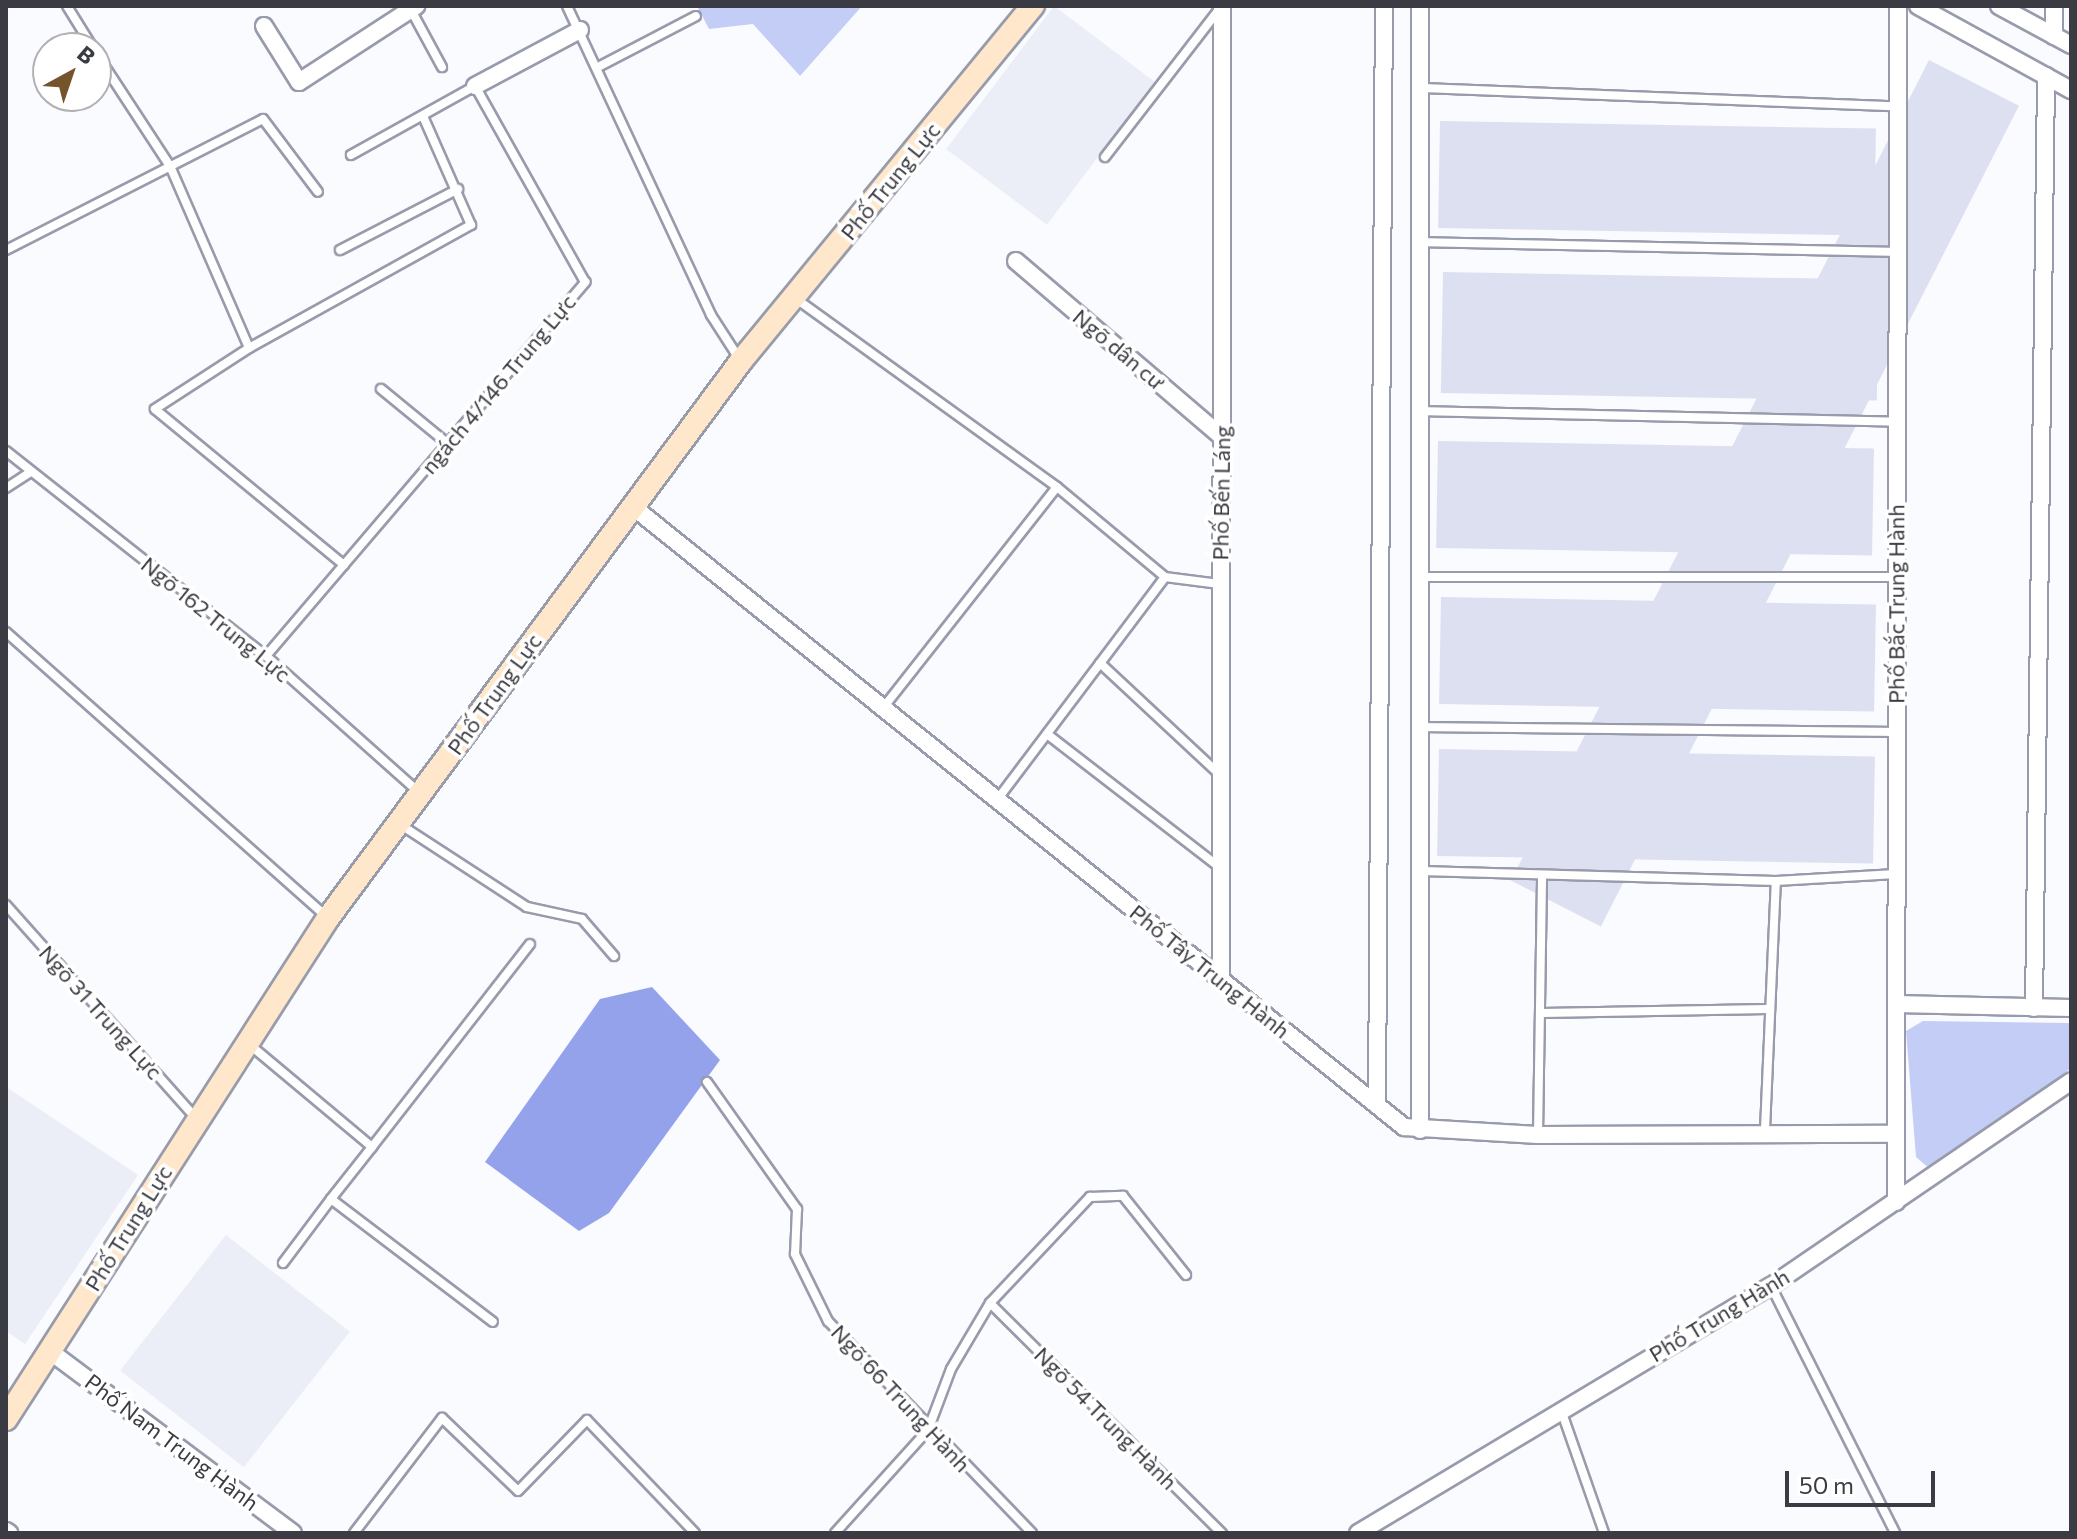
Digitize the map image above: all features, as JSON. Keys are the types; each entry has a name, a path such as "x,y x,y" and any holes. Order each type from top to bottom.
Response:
{"street":[{"name":"Phố Trung Lực","path":"6,1419 197,1119 250,1045 328,918 741,361 1033,6"},
{"name":"Phố Bến Láng","path":"1221,980 1222,6"},
{"path":"1377,1105 1384,6"},
{"path":"1420,6 1420,1130"},
{"name":"Phố Bắc Trung Hành","path":"1896,1202 1898,6"},
{"path":"1918,6 2071,90"},
{"path":"1999,6 2071,45"},
{"path":"2054,6 2054,36"},
{"path":"264,26 299,82 414,8"},
{"path":"475,86 580,30"},
{"path":"2034,1008 2046,76"},
{"name":"Ngõ dân cư","path":"1016,261 1222,437"},
{"name":"Phố Tây Trung Hành","path":"632,506 1404,1127 1538,1135 1765,1130 1896,1134"},
{"path":"1896,1004 2071,1008"},
{"name":"Phố Trung Hành","path":"1358,1533 1771,1286 2071,1081"},
{"name":"Phố Nam Trung Hành","path":"51,1352 293,1533"}],"lane":[{"path":"67,6 83,32"},
{"path":"567,6 600,66 711,315 741,361"},
{"path":"1105,157 1222,6"},
{"path":"414,8 442,67"},
{"path":"600,66 696,16"},
{"path":"112,77 170,166 249,348"},
{"path":"351,155 475,86"},
{"name":"ngách 4/146 Trung Lực","path":"266,656 585,282 475,86"},
{"path":"1419,88 1896,106"},
{"path":"344,565 155,409 249,348 463,232 471,217 423,116"},
{"path":"6,250 263,119 318,192"},
{"path":"340,250 458,189"},
{"path":"1419,242 1897,252"},
{"path":"795,298 1057,487 1165,577 1220,584"},
{"path":"381,389 447,443"},
{"path":"1420,411 1896,422"},
{"name":"Ngõ 162 Trung Lực","path":"6,451 266,656 421,793"},
{"path":"6,488 31,472"},
{"path":"883,708 1057,487"},
{"path":"997,800 1165,577"},
{"path":"1420,577 1896,577"},
{"path":"6,632 328,918"},
{"path":"1100,663 1220,774"},
{"path":"1420,727 1896,732"},
{"path":"1047,734 1219,867"},
{"path":"400,824 527,907 582,919 614,956"},
{"path":"1420,871 1542,879 1776,881 1896,874"},
{"path":"1538,1135 1542,879"},
{"path":"1765,1130 1776,881"},
{"name":"Ngõ 31 Trung Lực","path":"6,905 197,1119"},
{"path":"283,1263 530,944"},
{"path":"1542,1013 1768,1009"},
{"path":"250,1045 372,1147"},
{"name":"Ngõ 66 Trung Hành","path":"707,1082 797,1209 795,1254 828,1321 928,1430 1032,1533"},
{"path":"835,1533 928,1430 951,1369 990,1303 1090,1197 1106,1192 1123,1196 1186,1275"},
{"path":"331,1199 493,1322"},
{"path":"1771,1286 1895,1533"},
{"name":"Ngõ 54 Trung Hành","path":"990,1303 1222,1533"},
{"path":"1561,1410 1604,1533"},
{"path":"354,1533 442,1418 482,1463 518,1491 587,1420 695,1533"}],"shaded area":[{"path":"697,6 862,6 800,76 753,24 709,29"},
{"path":"1054,6 1155,82 1047,225 946,149"},
{"path":"1923,1021 2071,1023 2071,1068 1931,1170 1916,1157 1906,1031"},
{"path":"6,1087 138,1175 25,1344 6,1331"},
{"path":"226,1235 350,1332 244,1467 120,1371"}],"water":[{"path":"652,987 720,1060 609,1213 579,1231 485,1162 600,999"}],"building":[{"path":"1929,60 2019,106 1601,926 1511,881"},
{"path":"1440,121 1876,129 1874,236 1438,228"},
{"path":"1443,272 1879,280 1877,401 1441,393"},
{"path":"1438,441 1874,449 1872,556 1436,548"},
{"path":"1441,597 1876,605 1874,712 1439,704"},
{"path":"1439,749 1875,757 1873,864 1437,856"}]}
